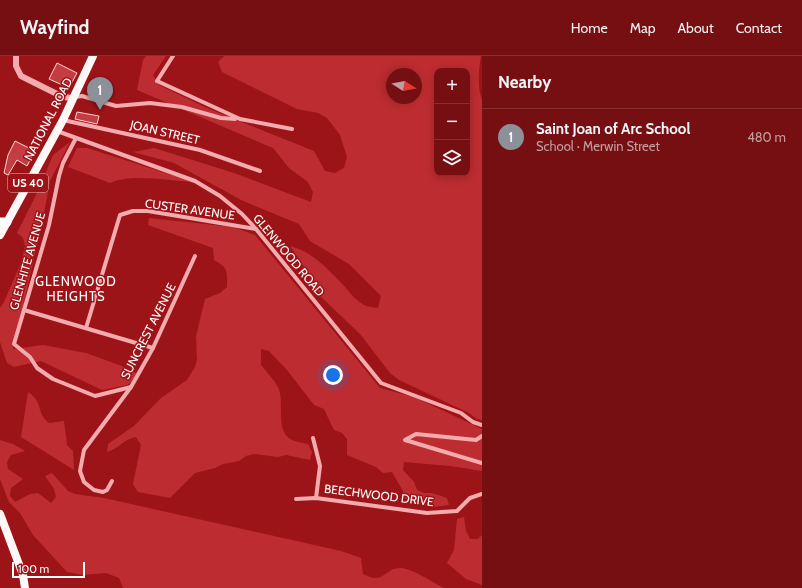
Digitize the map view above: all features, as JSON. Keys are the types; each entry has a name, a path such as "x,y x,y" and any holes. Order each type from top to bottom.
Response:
{"main road":[{"name":"NATIONAL ROAD","path":"0,235 4,222 63,120 93,56"},
{"path":"0,514 21,571 25,588"}],"street":[{"path":"16,56 16,66 21,76 63,97 73,98 82,96 116,106 150,103 182,107 221,118 240,119 292,130"},
{"path":"173,56 157,81 240,119"},
{"name":"JOAN STREET","path":"63,120 200,150 260,171"},
{"name":"GLENWOOD ROAD","path":"57,131 195,181 225,200 242,214 256,229 381,383 461,413 473,422 482,425"},
{"name":"GLENHITE AVENUE","path":"76,138 63,163 59,176 49,225 14,344 30,357 37,368 54,379 95,396 131,387"},
{"name":"CUSTER AVENUE","path":"86,328 120,215 133,211 148,211 256,229"},
{"name":"SUNCREST AVENUE","path":"112,481 107,490 103,492 94,490 84,482 80,471 84,450 131,387 153,348 195,256"},
{"path":"24,310 153,348"},
{"path":"482,436 476,440 416,434 405,440 482,463"},
{"name":"BEECHWOOD DRIVE","path":"313,438 320,466 316,498"},
{"name":"BEECHWOOD DRIVE","path":"296,499 316,498 427,513 457,511 470,498 482,494"}],"shaded area":[{"path":"146,56 166,56 153,75 159,85 207,108 314,151 325,171 335,173 344,168 347,157 340,135 327,118 318,113 297,109 222,72 218,62 224,56 481,56 479,90 482,99 482,420 477,419 469,413 399,380 390,373 360,334 319,295 301,262 290,246 306,252 320,262 354,298 363,304 378,308 381,296 349,264 310,241 299,224 241,200 174,163 133,152 154,148 234,173 311,202 313,192 308,182 289,168 273,148 137,90 143,60"},
{"path":"70,142 50,181 42,224 13,349 43,345 86,353 130,369 137,374 133,381 127,385 102,390 41,361 14,367 7,363 0,342 0,308 21,263 25,246 23,238 17,233 39,189 53,155"},
{"path":"77,148 87,148 194,182 151,178 129,178 110,183 68,167"},
{"path":"149,218 233,227 255,235 380,388 414,397 482,429 482,471 450,466 404,462 403,470 414,482 417,490 447,498 449,505 433,507 405,499 403,491 392,472 383,473 376,467 347,455 347,439 342,433 334,430 324,409 314,405 287,370 269,351 261,349 261,365 279,389 281,399 281,419 284,431 292,440 308,444 312,452 310,460 286,455 278,457 254,454 246,456 239,461 223,464 215,468 195,473 170,498 138,492 133,484 141,445 136,437 107,452 108,444 134,426 161,398 187,380 195,367 197,360 196,336 205,299 220,293 227,287 225,268 214,260 213,248 148,225"},
{"path":"28,392 36,400 42,415 49,423 64,421 67,445 73,451 74,470 21,437"},
{"path":"0,440 13,444 25,451 11,455 7,462 8,469 23,479 11,488 10,496 15,502 30,494 38,493 51,503 56,497 54,489 45,476 52,473 68,491 75,494 104,498 341,551 361,558 363,574 370,577 380,577 395,568 401,568 416,573 444,588 123,588 119,578 106,573 83,575 67,572 33,535 20,513 9,502 0,479"},
{"path":"464,517 466,531 470,539 478,539 482,535 482,585 466,579 447,563 454,550 457,519"}],"building":[{"path":"57,63 77,73 69,88 49,79"},
{"path":"77,112 99,116 97,124 75,119"},
{"path":"15,141 35,151 27,166 17,160 8,175 4,173 8,155"}],"place":[{"name":"Saint Joan of Arc School","path":"100,110"}],"district":[{"name":"GLENWOOD HEIGHTS","path":"76,288"}]}
